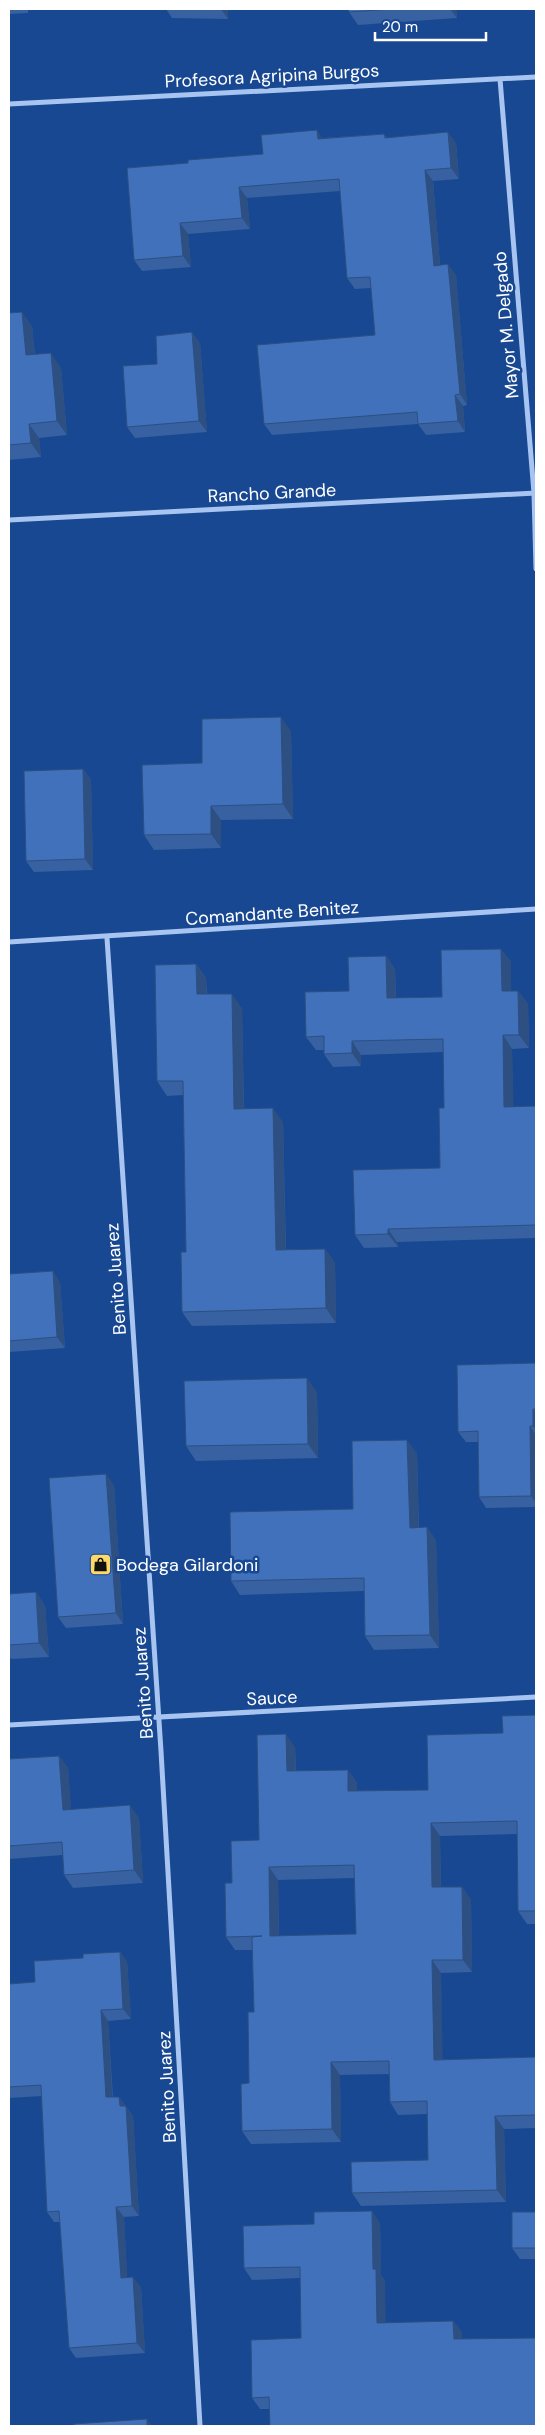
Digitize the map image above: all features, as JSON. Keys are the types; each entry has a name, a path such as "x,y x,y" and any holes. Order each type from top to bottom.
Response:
{"street":[{"name":"Profesora Agripina Burgos","path":"9,104 536,77"},
{"name":"Mayor M. Delgado","path":"500,78 535,493 536,569"},
{"name":"Rancho Grande","path":"9,520 535,493"},
{"name":"Comandante Benitez","path":"9,942 107,938 536,909"},
{"name":"Benito Juarez","path":"107,938 159,1717 200,2426"},
{"name":"Sauce","path":"9,1725 536,1697"}],"building":[{"path":"348,9 392,9 349,12"},
{"path":"317,130 318,139 384,134 385,138 448,132 451,168 425,170 434,266 448,264 460,394 455,395 458,421 418,424 417,412 264,424 257,345 375,335 370,277 347,278 339,179 239,187 242,218 180,223 183,256 134,260 127,168 188,163 188,160 263,154 261,135"},
{"path":"22,312 26,355 51,353 57,421 29,424 31,443 9,445 9,313"},
{"path":"192,332 199,421 127,427 123,366 157,364 156,336"},
{"path":"281,717 283,804 211,806 211,834 144,835 142,765 202,763 202,719"},
{"path":"83,769 85,859 26,861 24,771"},
{"path":"501,949 502,991 518,991 519,1035 503,1035 504,1107 536,1106 536,1225 388,1229 388,1234 355,1235 353,1170 440,1168 439,1108 444,1108 443,1039 352,1041 352,1053 324,1054 324,1036 306,1037 305,992 349,991 348,957 386,956 387,998 442,997 441,950"},
{"path":"196,964 197,994 232,994 234,1109 273,1108 276,1250 325,1249 326,1308 182,1312 181,1252 186,1252 183,1081 157,1081 155,965"},
{"path":"53,1271 57,1337 9,1341 9,1274"},
{"path":"536,1363 536,1409 533,1409 533,1426 530,1426 531,1496 479,1497 478,1431 458,1432 457,1365"},
{"path":"307,1378 308,1444 186,1446 184,1381"},
{"path":"407,1440 410,1528 427,1527 430,1635 365,1636 364,1578 231,1581 230,1512 353,1509 352,1441"},
{"path":"106,1474 116,1613 58,1617 49,1478"},
{"path":"36,1592 39,1643 9,1645 9,1594"},
{"path":"536,1715 536,1911 518,1911 517,1821 431,1823 432,1887 462,1887 463,1960 432,1960 434,2060 536,2057 536,2115 495,2116 497,2190 352,2193 351,2162 428,2160 427,2101 390,2102 389,2061 331,2062 332,2129 242,2131 241,2084 249,2083 248,2012 254,2012 252,1937 262,1936 226,1937 225,1883 232,1883 231,1841 259,1840 257,1735 286,1734 287,1771 348,1770 348,1791 428,1790 427,1735 503,1733 502,1716","holes":["354,1865 356,1934 270,1936 269,1867"]},
{"path":"59,1756 63,1810 130,1805 134,1870 64,1875 62,1842 9,1846 9,1759"},
{"path":"120,1952 123,2009 101,2010 106,2097 119,2097 120,2106 126,2106 132,2206 116,2207 121,2278 133,2277 137,2343 69,2348 59,2211 47,2212 41,2085 9,2087 9,1984 35,1982 34,1961 83,1958 83,1954"},
{"path":"372,2211 373,2269 376,2269 377,2323 453,2321 454,2339 536,2338 536,2426 270,2426 269,2397 252,2398 251,2340 301,2338 300,2267 244,2268 243,2226 314,2224 314,2212"},
{"path":"512,2212 536,2212 536,2248 512,2248"},
{"path":"147,2419 147,2426 74,2426 74,2424"}],"place":[{"name":"Bodega Gilardoni","path":"100,1565"}]}
